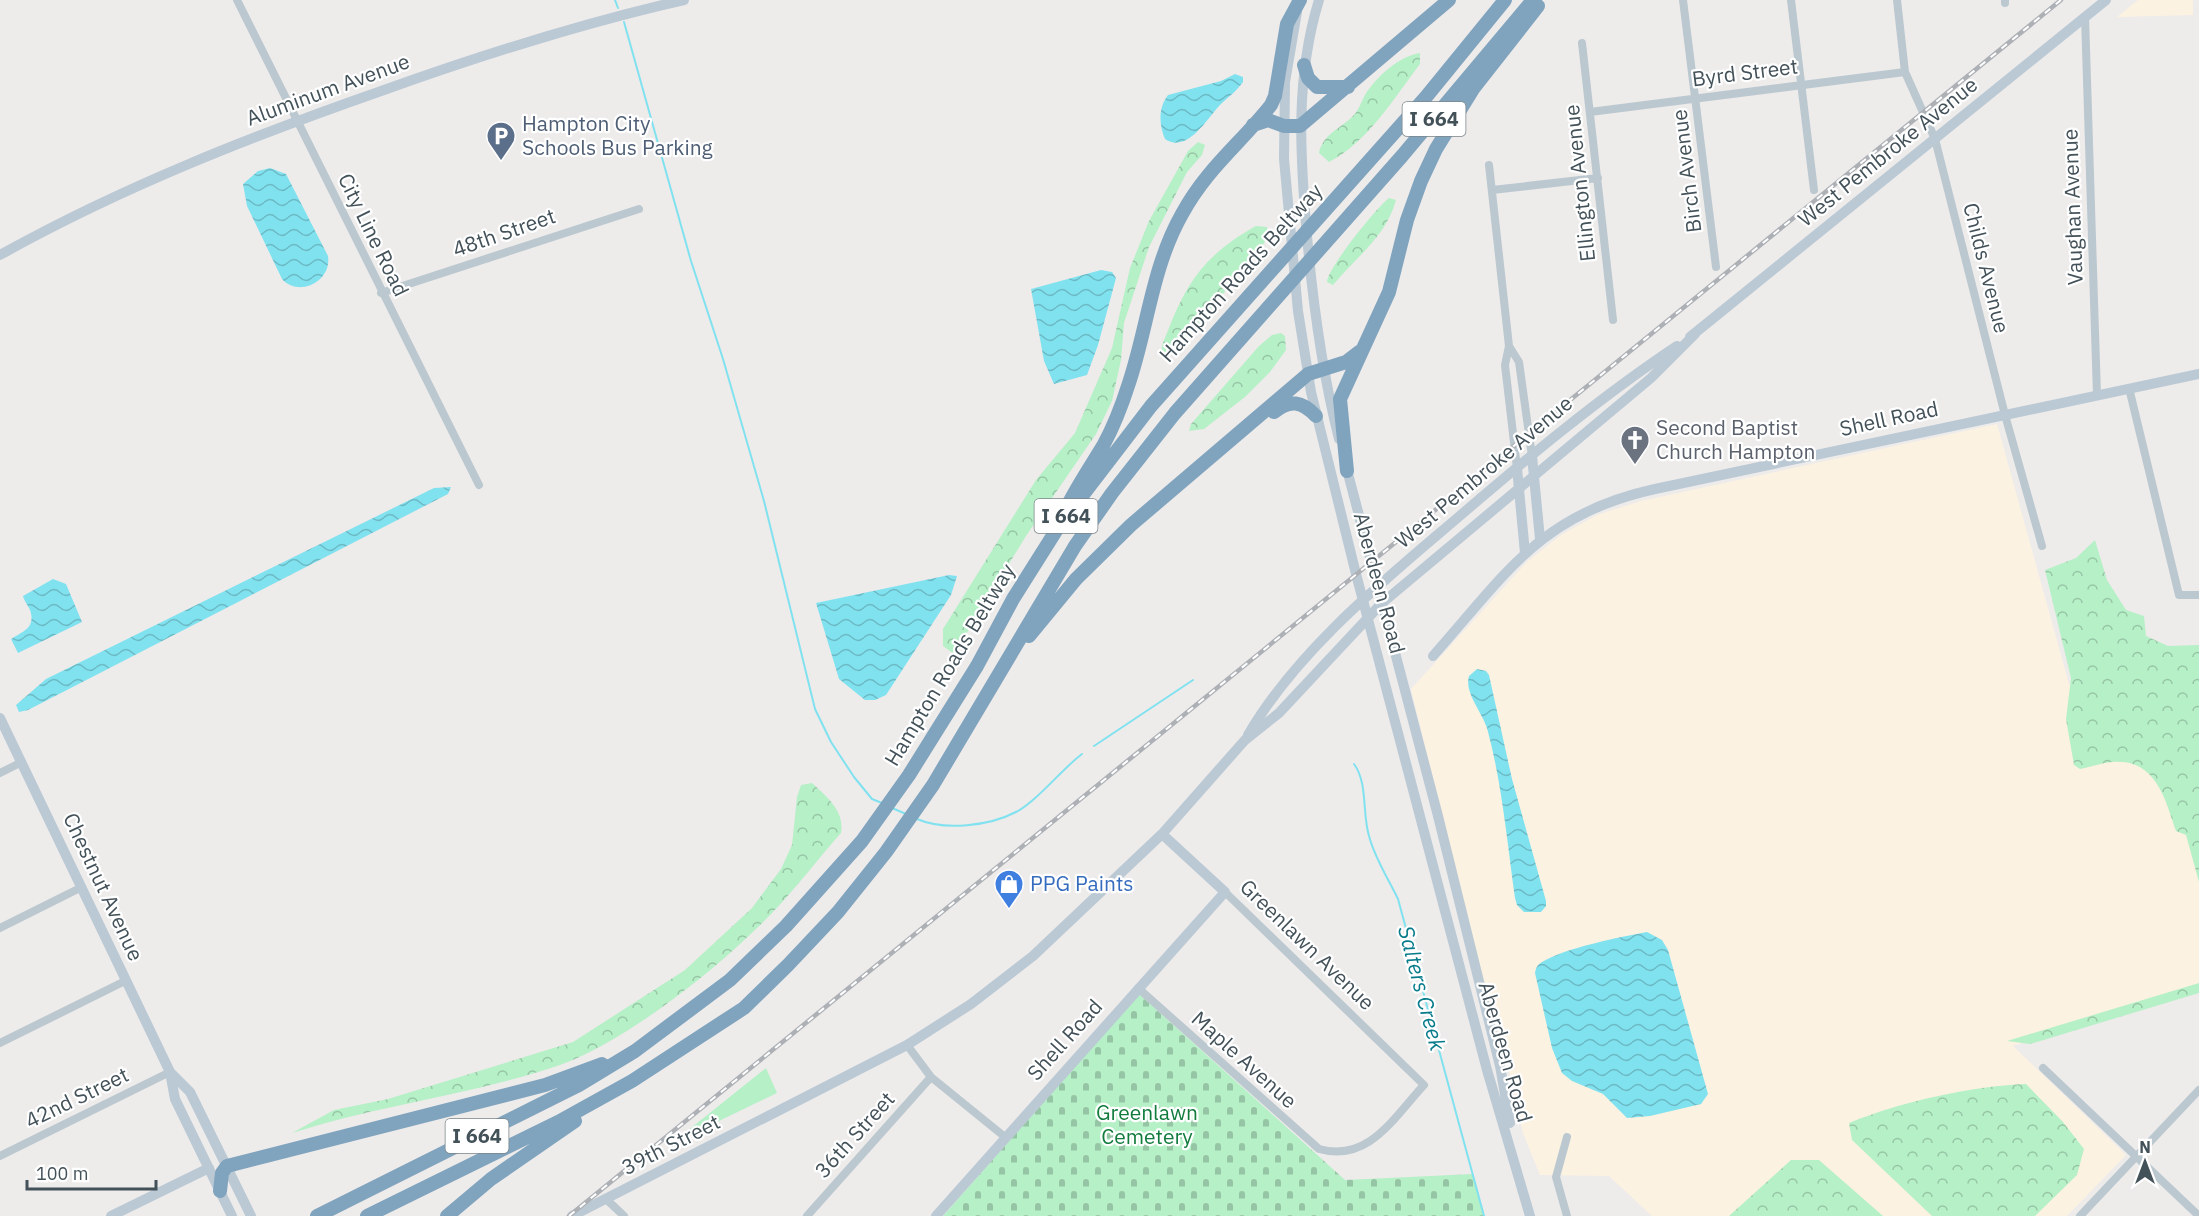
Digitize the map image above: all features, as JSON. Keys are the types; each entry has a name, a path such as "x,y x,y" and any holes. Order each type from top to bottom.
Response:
{"highway":[{"path":"1059,526 1120,410 1131,380 1154,284 1167,246 1182,213 1206,176 1271,105 1275,96 1287,24 1300,0"},
{"path":"1252,125 1268,120 1284,126 1300,126 1449,0"},
{"name":"Hampton Roads Beltway","path":"317,1216 579,1085 635,1051 730,980 793,919 862,841 909,775 977,666 1013,599 1059,526 1151,406 1426,97 1505,0"},
{"name":"Hampton Roads Beltway","path":"367,1216 558,1122 632,1081 744,1008 838,912 886,852 933,784 1075,546 1112,494 1175,413 1402,156 1533,0"},
{"path":"1347,471 1339,404 1389,292 1407,220 1436,149 1473,89 1542,0"},
{"path":"1304,65 1308,78 1317,87 1348,87"},
{"path":"1006,662 1100,554 1308,374 1346,362 1363,347"},
{"path":"1203,465 1245,436 1286,403 1303,404 1316,416"},
{"path":"220,1191 222,1173 227,1166 545,1085 635,1051"},
{"path":"447,1216 491,1179 632,1081"}],"main road":[{"name":"Aluminum Avenue","path":"0,255 76,215 177,169 298,120 468,60 633,12 684,0"},
{"name":"Aberdeen Road","path":"1300,0 1286,70 1284,126 1286,196 1308,374 1316,416 1363,601 1487,1070 1517,1165 1530,1216"},
{"name":"Aberdeen Road","path":"1318,0 1304,65 1300,126 1312,289 1324,369 1347,471 1435,805 1500,1066 1517,1165"},
{"name":"West Pembroke Avenue","path":"788,1108 907,1045 970,1004 1033,956 1162,834 1245,740 1279,713 1381,603 1651,378 1695,334 2106,0"},
{"name":"West Pembroke Avenue","path":"1245,740 1266,705 1377,588 1532,456 1643,368 1695,334"},
{"name":"Shell Road","path":"1433,656 1540,539 1579,514 1633,494 2199,374"},
{"path":"1532,456 1540,539"},
{"path":"1517,468 1525,553"},
{"name":"Chestnut Avenue","path":"0,718 170,1072 176,1099 232,1216"},
{"name":"Greenlawn Avenue","path":"1162,834 1225,892"},
{"name":"Shell Road","path":"936,1216 1225,892"},
{"name":"Chestnut Avenue","path":"170,1072 190,1092 251,1216"},
{"name":"39th Street","path":"572,1216 788,1108"},
{"path":"111,1216 209,1168"}],"street":[{"name":"City Line Road","path":"237,0 298,120 381,293 479,485"},
{"name":"Birch Avenue","path":"1683,0 1716,267"},
{"path":"1791,0 1814,190"},
{"name":"Childs Avenue","path":"1897,0 1905,72 1935,139 2005,415 2042,546"},
{"name":"Vaughan Avenue","path":"2085,17 2097,395"},
{"name":"Ellington Avenue","path":"1582,43 1612,320"},
{"name":"Byrd Street","path":"1590,112 1905,72"},
{"path":"1489,165 1509,346 1505,365 1517,468"},
{"path":"1492,190 1598,178"},
{"name":"48th Street","path":"381,293 639,209"},
{"path":"1509,346 1519,362 1532,456"},
{"path":"2129,388 2179,596 2199,595"},
{"path":"0,773 22,762"},
{"path":"0,928 82,887"},
{"name":"Greenlawn Avenue","path":"1225,892 1424,1085 1368,1145 1356,1150 1331,1151"},
{"path":"0,1043 126,981"},
{"name":"Maple Avenue","path":"1138,988 1309,1143 1319,1149 1331,1151"},
{"path":"907,1045 931,1077 1005,1137"},
{"path":"2043,1068 2199,1216"},
{"name":"42nd Street","path":"0,1156 170,1072"},
{"name":"36th Street","path":"807,1216 931,1077"},
{"path":"2080,1216 2199,1090"},
{"path":"1567,1137 1556,1177 1567,1216"},
{"path":"606,1199 624,1216"}],"shaded area":[{"path":"2138,0 2193,0 2193,15 2117,17"},
{"path":"1997,424 2069,684 2199,647 2199,988 2013,1046 2126,1155 2067,1216 1652,1216 1609,1176 1540,1175 1523,1133 1506,1058 1484,986 1411,689 1527,562 1561,535 1597,515 1641,501"}],"green space":[{"path":"1420,53 1420,64 1390,105 1356,143 1329,162 1319,153 1328,136 1355,114 1365,95 1382,75 1404,58"},
{"path":"1198,142 1205,145 1202,155 1187,172 1149,247 1124,323 1121,360 1112,401 1096,434 1026,536 954,654 943,646 943,629 1036,480 1075,433 1112,348 1130,268 1149,221 1188,151"},
{"path":"1389,198 1396,200 1378,236 1333,285 1327,282 1335,265 1353,239"},
{"path":"1256,226 1267,227 1268,236 1262,247 1173,354 1162,359 1161,351 1164,340 1192,281 1225,246"},
{"path":"1281,333 1285,336 1286,350 1270,372 1245,397 1204,429 1189,431 1191,424 1259,346 1272,335"},
{"path":"2095,540 2107,580 2126,610 2144,616 2146,636 2168,646 2199,645 2199,882 2186,835 2176,831 2163,794 2149,774 2127,763 2112,762 2080,769 2074,765 2066,719 2071,678 2045,570 2076,558"},
{"path":"812,783 838,811 842,825 841,833 782,902 752,933 701,977 644,1020 587,1053 560,1065 493,1084 325,1123 292,1133 334,1110 388,1099 573,1042 685,970 752,908 781,869 792,845 797,797 801,785"},
{"path":"2199,983 2199,993 2030,1044 2007,1041"},
{"name":"Greenlawn Cemetery","path":"1139,994 1345,1180 1473,1174 1484,1216 943,1216"},
{"path":"766,1068 777,1093 671,1144"},
{"path":"2026,1084 2063,1122 2084,1149 2077,1175 2035,1216 1932,1216 1852,1140 1849,1123 1890,1108 1936,1096 1982,1088"},
{"path":"1791,1160 1819,1160 1883,1216 1729,1216"}],"water":[{"path":"1235,74 1243,77 1243,82 1196,133 1181,142 1165,139 1160,117 1162,105 1168,95 1221,81"},
{"path":"270,168 286,174 328,256 325,273 313,284 305,287 297,287 282,279 247,206 243,184 258,171"},
{"path":"1101,270 1112,272 1116,278 1098,345 1087,375 1054,384 1044,361 1031,289"},
{"path":"451,487 448,494 28,710 19,712 16,705 46,679 434,488"},
{"path":"949,575 957,576 951,595 886,695 875,700 865,700 839,679 816,603"},
{"path":"53,579 66,584 82,622 18,653 11,639 24,631 31,621 30,610 23,596"},
{"path":"1477,669 1486,671 1489,675 1512,779 1546,901 1546,906 1541,912 1524,912 1517,905 1515,898 1497,770 1485,722 1469,689 1469,676"},
{"path":"1647,932 1662,940 1668,950 1708,1094 1701,1104 1650,1116 1627,1118 1603,1094 1572,1081 1562,1073 1552,1048 1535,973 1540,963 1564,952"}],"waterway":[{"path":"615,0 618,8"},
{"path":"624,22 691,261 723,359 764,501 815,709 831,742 854,777 872,799 882,803"},
{"path":"1094,746 1193,680"},
{"path":"917,819 928,823 954,826 980,824 1005,817 1032,801 1082,754"},
{"name":"Salters Creek","path":"1354,764 1363,789 1369,836 1378,861 1398,899 1484,1216"},
{"path":"892,808 906,814"}],"railway":[{"path":"569,1216 2061,0"}],"place":[{"name":"Hampton City Schools Bus Parking","path":"501,162"},
{"name":"Second Baptist Church Hampton","path":"1635,466"},
{"name":"PPG Paints","path":"1009,910"}]}
